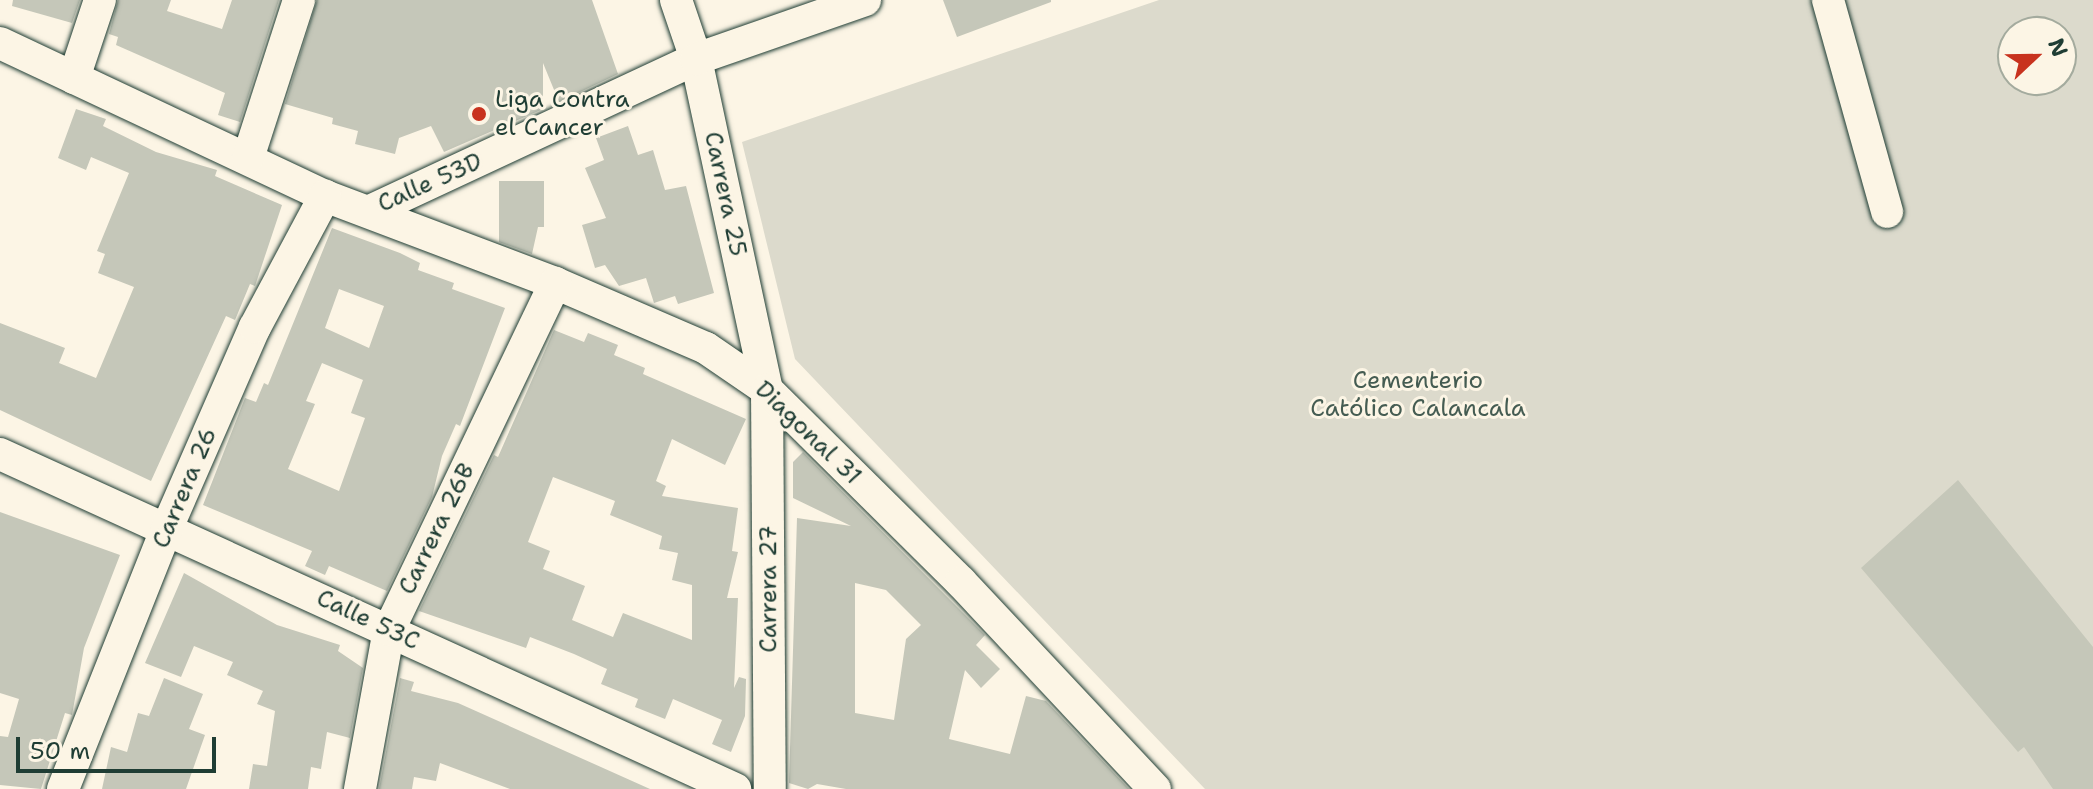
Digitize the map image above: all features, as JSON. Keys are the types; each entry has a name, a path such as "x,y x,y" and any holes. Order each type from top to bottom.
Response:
{"street":[{"path":"74,78 100,0"},
{"path":"248,158 299,0"},
{"name":"Carrera 25","path":"676,0 696,59 767,390"},
{"name":"Calle 53D","path":"0,43 325,196 370,211 696,59 865,0"},
{"path":"1828,0 1887,212"},
{"name":"Carrera 26","path":"63,789 167,528 255,327 325,196"},
{"name":"Diagonal 31","path":"370,211 555,283 706,348 767,390 961,582 1155,789"},
{"name":"Carrera 26B","path":"360,789 389,630 555,283"},
{"name":"Carrera 27","path":"767,390 770,789"},
{"name":"Calle 53C","path":"0,454 735,789"}],"green space":[{"name":"Cementerio Católico Calancala","path":"1159,0 2093,0 2093,789 1205,789 795,359 742,142"}],"building":[{"path":"13,0 80,0 72,23 12,6"},
{"path":"118,0 171,0 167,11 222,29 232,0 279,0 240,122 218,115 225,93 116,45 118,37 109,34"},
{"name":"Liga Contra el Cancer","path":"317,0 592,0 618,74 559,102 543,63 543,109 444,152 431,126 399,138 395,154 355,144 358,131 332,124 333,118 285,104"},
{"path":"943,0 1051,0 1051,2 957,37"},
{"path":"76,109 106,119 103,126 156,152 217,170 215,176 282,205 255,286 250,284 235,320 226,316 151,481 0,410 0,323 65,348 59,363 96,378 134,287 98,273 105,254 97,251 129,173 91,157 86,170 58,158"},
{"path":"628,126 638,155 653,150 665,190 686,186 714,293 678,304 675,296 654,303 646,278 619,286 605,265 595,268 582,225 606,218 585,168 604,160 596,138"},
{"path":"499,181 544,181 544,227 538,227 532,254 499,242"},
{"path":"332,228 400,253 420,263 418,270 454,283 452,289 505,308 460,426 456,424 442,456 432,497 387,591 329,566 325,575 305,566 312,551 203,505 245,398 256,402 264,383 268,385","holes":["339,289 384,306 369,348 325,328","322,363 363,380 351,413 365,418 339,491 288,469 315,404 306,401"]},
{"path":"554,330 584,342 588,333 618,345 614,355 645,368 643,374 746,419 725,465 672,439 656,481 666,486 662,496 738,508 732,551 738,552 727,598 738,598 734,688 739,677 746,679 745,716 731,752 712,744 722,720 673,699 665,719 635,707 638,699 601,684 607,669 574,654 530,637 526,648 419,611 494,455 498,457","holes":["553,477 615,501 610,515 662,536 659,549 678,553 672,580 692,585 692,640 623,613 613,637 572,620 585,586 543,569 550,551 528,542"]},
{"path":"803,452 985,635 976,645 1000,669 981,688 965,670 949,739 1010,754 1026,696 1046,701 1129,789 846,789 817,784 808,789 789,783 797,518 851,526 793,498 793,462","holes":["855,583 886,590 921,625 906,639 894,720 855,713"]},
{"path":"1958,480 2093,647 2093,789 2053,789 2024,747 2018,752 1861,568"},
{"path":"0,512 120,555 84,648 72,715 65,713 41,789 0,785 0,736 8,737 19,699 0,693"},
{"path":"184,573 277,625 340,645 338,651 363,668 350,738 327,732 321,769 311,767 308,789 249,789 253,764 267,766 275,711 257,704 263,691 227,675 233,662 194,646 181,677 145,663"},
{"path":"164,678 203,694 189,729 205,735 186,789 102,789 111,747 127,752 138,713 149,716"},
{"path":"400,678 414,682 411,691 458,703 650,789 510,789 440,763 436,781 414,777 412,789 379,789"}],"place":[{"name":"Liga Contra el Cancer","path":"479,114"}]}
